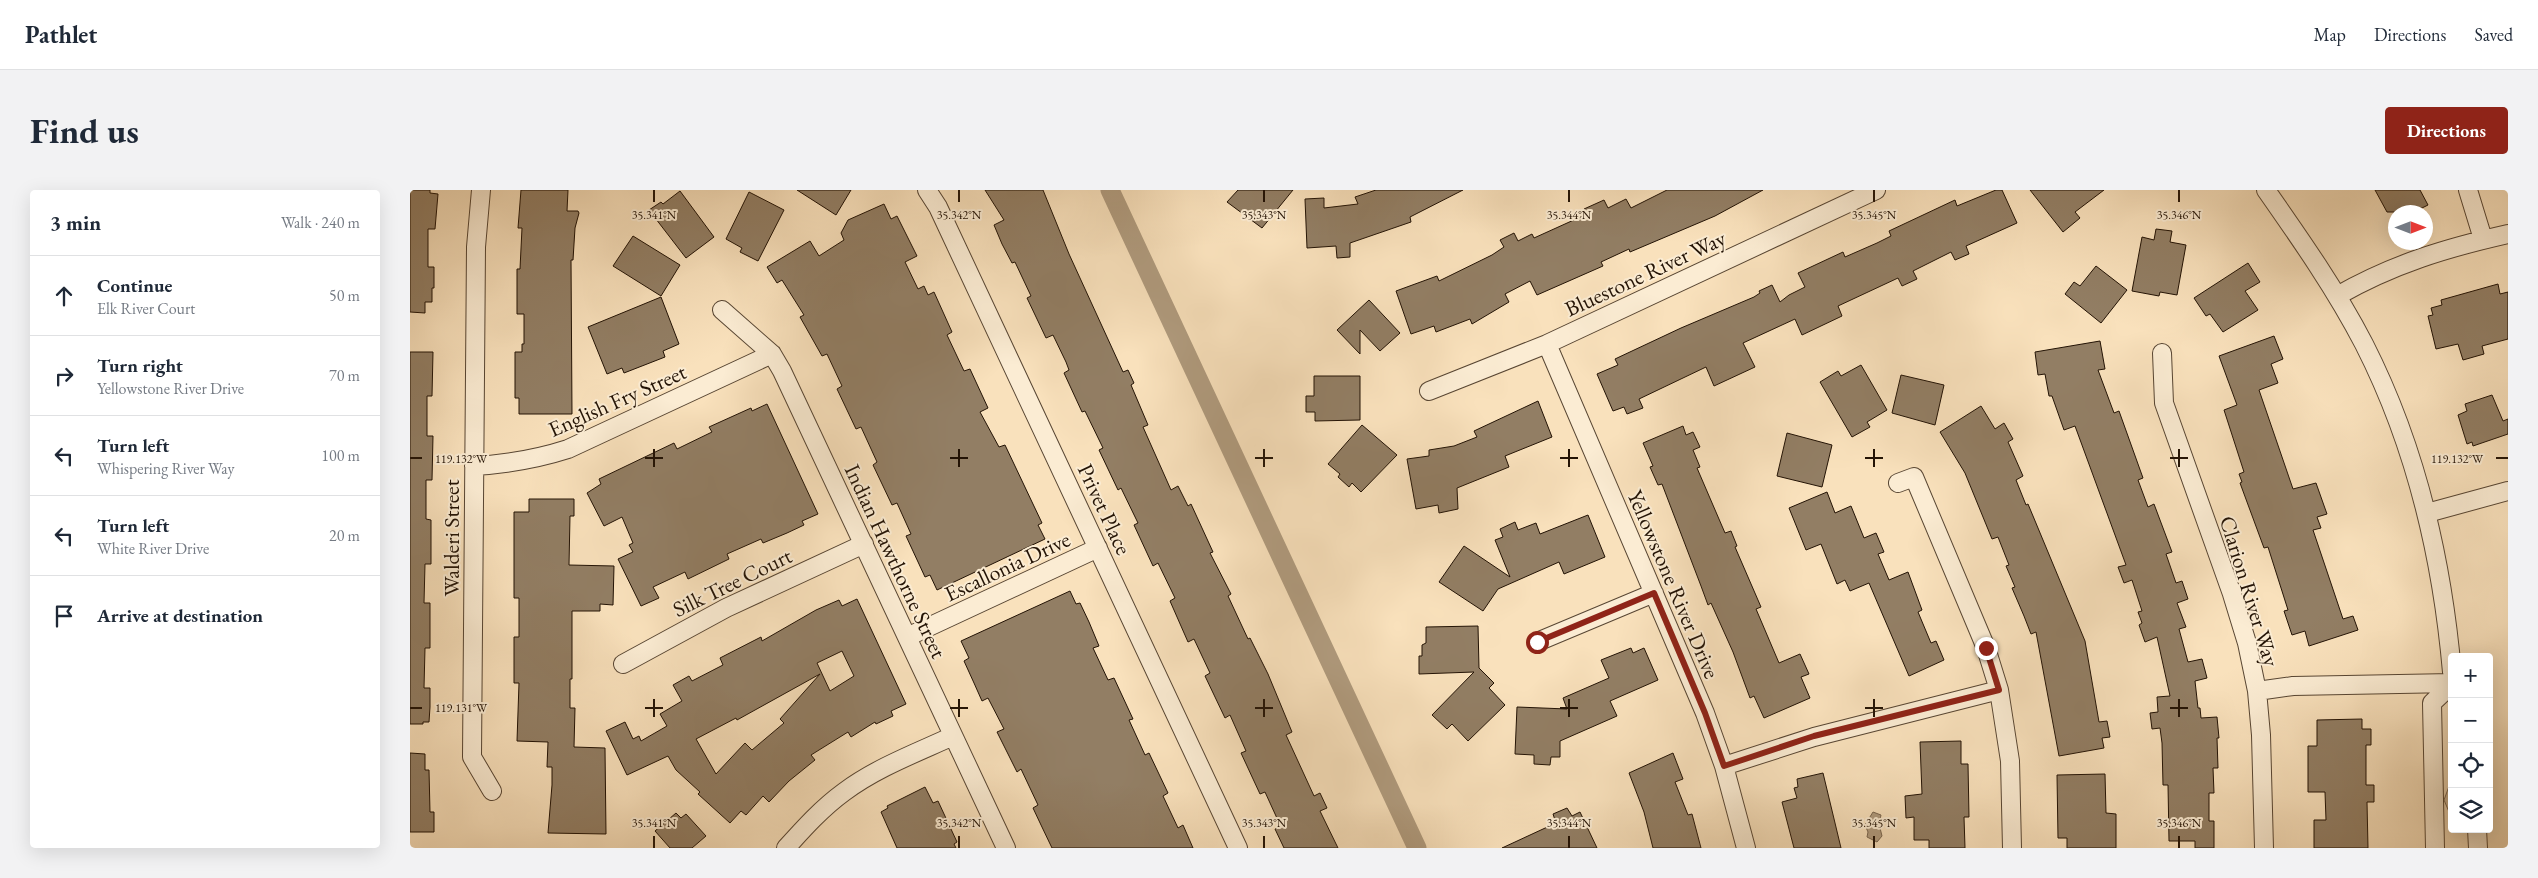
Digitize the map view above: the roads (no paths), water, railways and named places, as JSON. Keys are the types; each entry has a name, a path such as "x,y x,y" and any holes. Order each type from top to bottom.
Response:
{"street":[{"name":"Walderi Street","path":"481,190 476,247 472,757 492,791"},
{"name":"Privet Place","path":"928,190 938,207 1238,848"},
{"name":"Bluestone River Way","path":"1429,391 1547,344 1876,190"},
{"path":"2266,190 2337,296 2364,345 2388,398 2409,453 2427,513 2442,585 2450,653"},
{"path":"2468,190 2484,239"},
{"path":"2337,296 2395,266 2434,252 2508,234"},
{"name":"Indian Hawthorne Street","path":"722,310 772,354 864,544 1006,848"},
{"name":"Yellowstone River Drive","path":"1547,344 1705,713 1724,766 1746,848"},
{"name":"Clarion River Way","path":"2162,353 2164,403 2232,594 2247,643 2256,691 2261,735 2264,848"},
{"name":"English Fry Street","path":"474,466 505,464 538,458 568,449 772,354"},
{"path":"1898,483 1914,477 1986,648 1999,690 2010,760 2012,848"},
{"path":"2427,513 2508,492"},
{"name":"Silk Tree Court","path":"623,664 726,608 864,544"},
{"name":"Escallonia Drive","path":"907,637 1098,548"},
{"path":"1537,642 1654,593"},
{"path":"2256,691 2293,686 2448,683"},
{"path":"2435,848 2432,703 2448,687"},
{"path":"1724,766 1814,736 1999,690"},
{"path":"786,848 816,815 844,792 870,775 953,736"},
{"path":"2477,833 2478,848"}],"waterway":[{"path":"1110,190 1417,848"}]}
